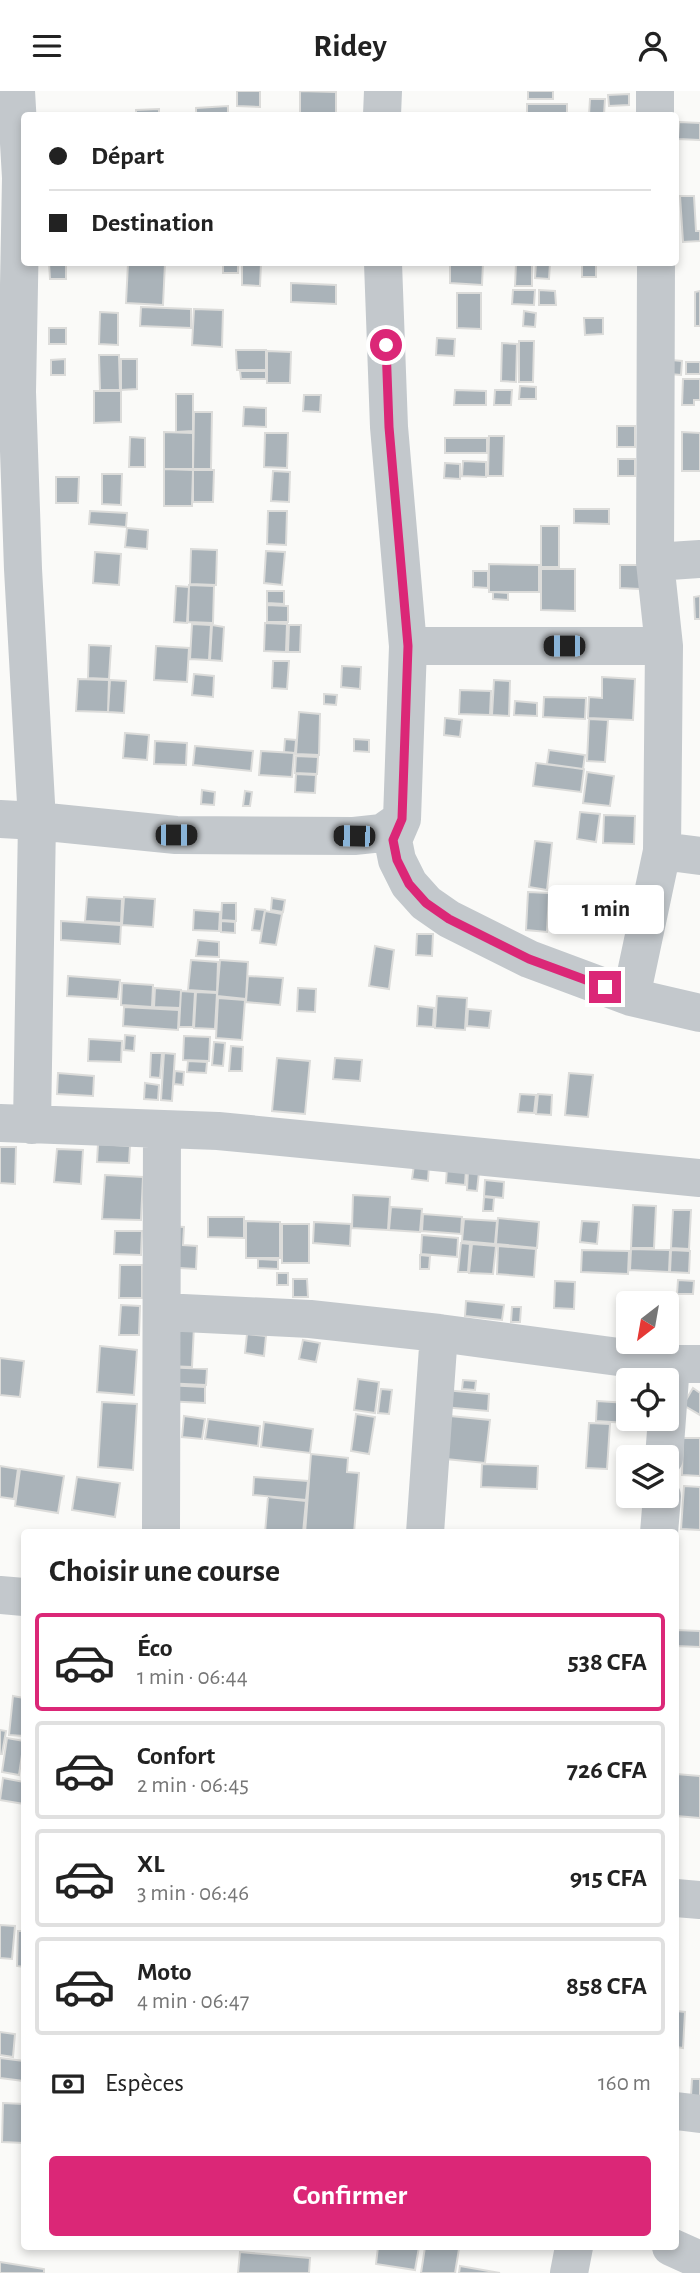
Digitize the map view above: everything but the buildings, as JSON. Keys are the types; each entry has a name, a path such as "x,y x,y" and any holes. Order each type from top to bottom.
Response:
{"street":[{"path":"16,91 21,153"},
{"path":"382,112 383,91"},
{"path":"655,91 655,112"},
{"path":"21,249 17,392 23,569 16,1124 218,1131 700,1178"},
{"path":"383,266 389,427 408,646 402,819 393,840 397,860 409,884 426,903 449,919 529,959 631,997 700,1013"},
{"path":"631,997 662,851 664,646 655,562 656,266"},
{"path":"655,562 700,559"},
{"path":"408,646 664,646"},
{"path":"18,820 176,835 354,836 383,833 402,819"},
{"path":"662,851 700,856"},
{"path":"161,1529 162,1129"},
{"path":"162,1312 310,1319 685,1364 667,1445"},
{"path":"425,1529 439,1333"},
{"path":"659,1529 661,1508"},
{"path":"0,1595 21,1597"},
{"path":"679,1898 700,1900"},
{"path":"679,2111 700,2114"},
{"path":"569,2273 573,2250"},
{"path":"678,2250 700,2260"}],"route":[{"path":"386,345 389,427 408,646 402,819 393,840 397,860 409,884 426,903 449,919 529,959 605,987"}]}
